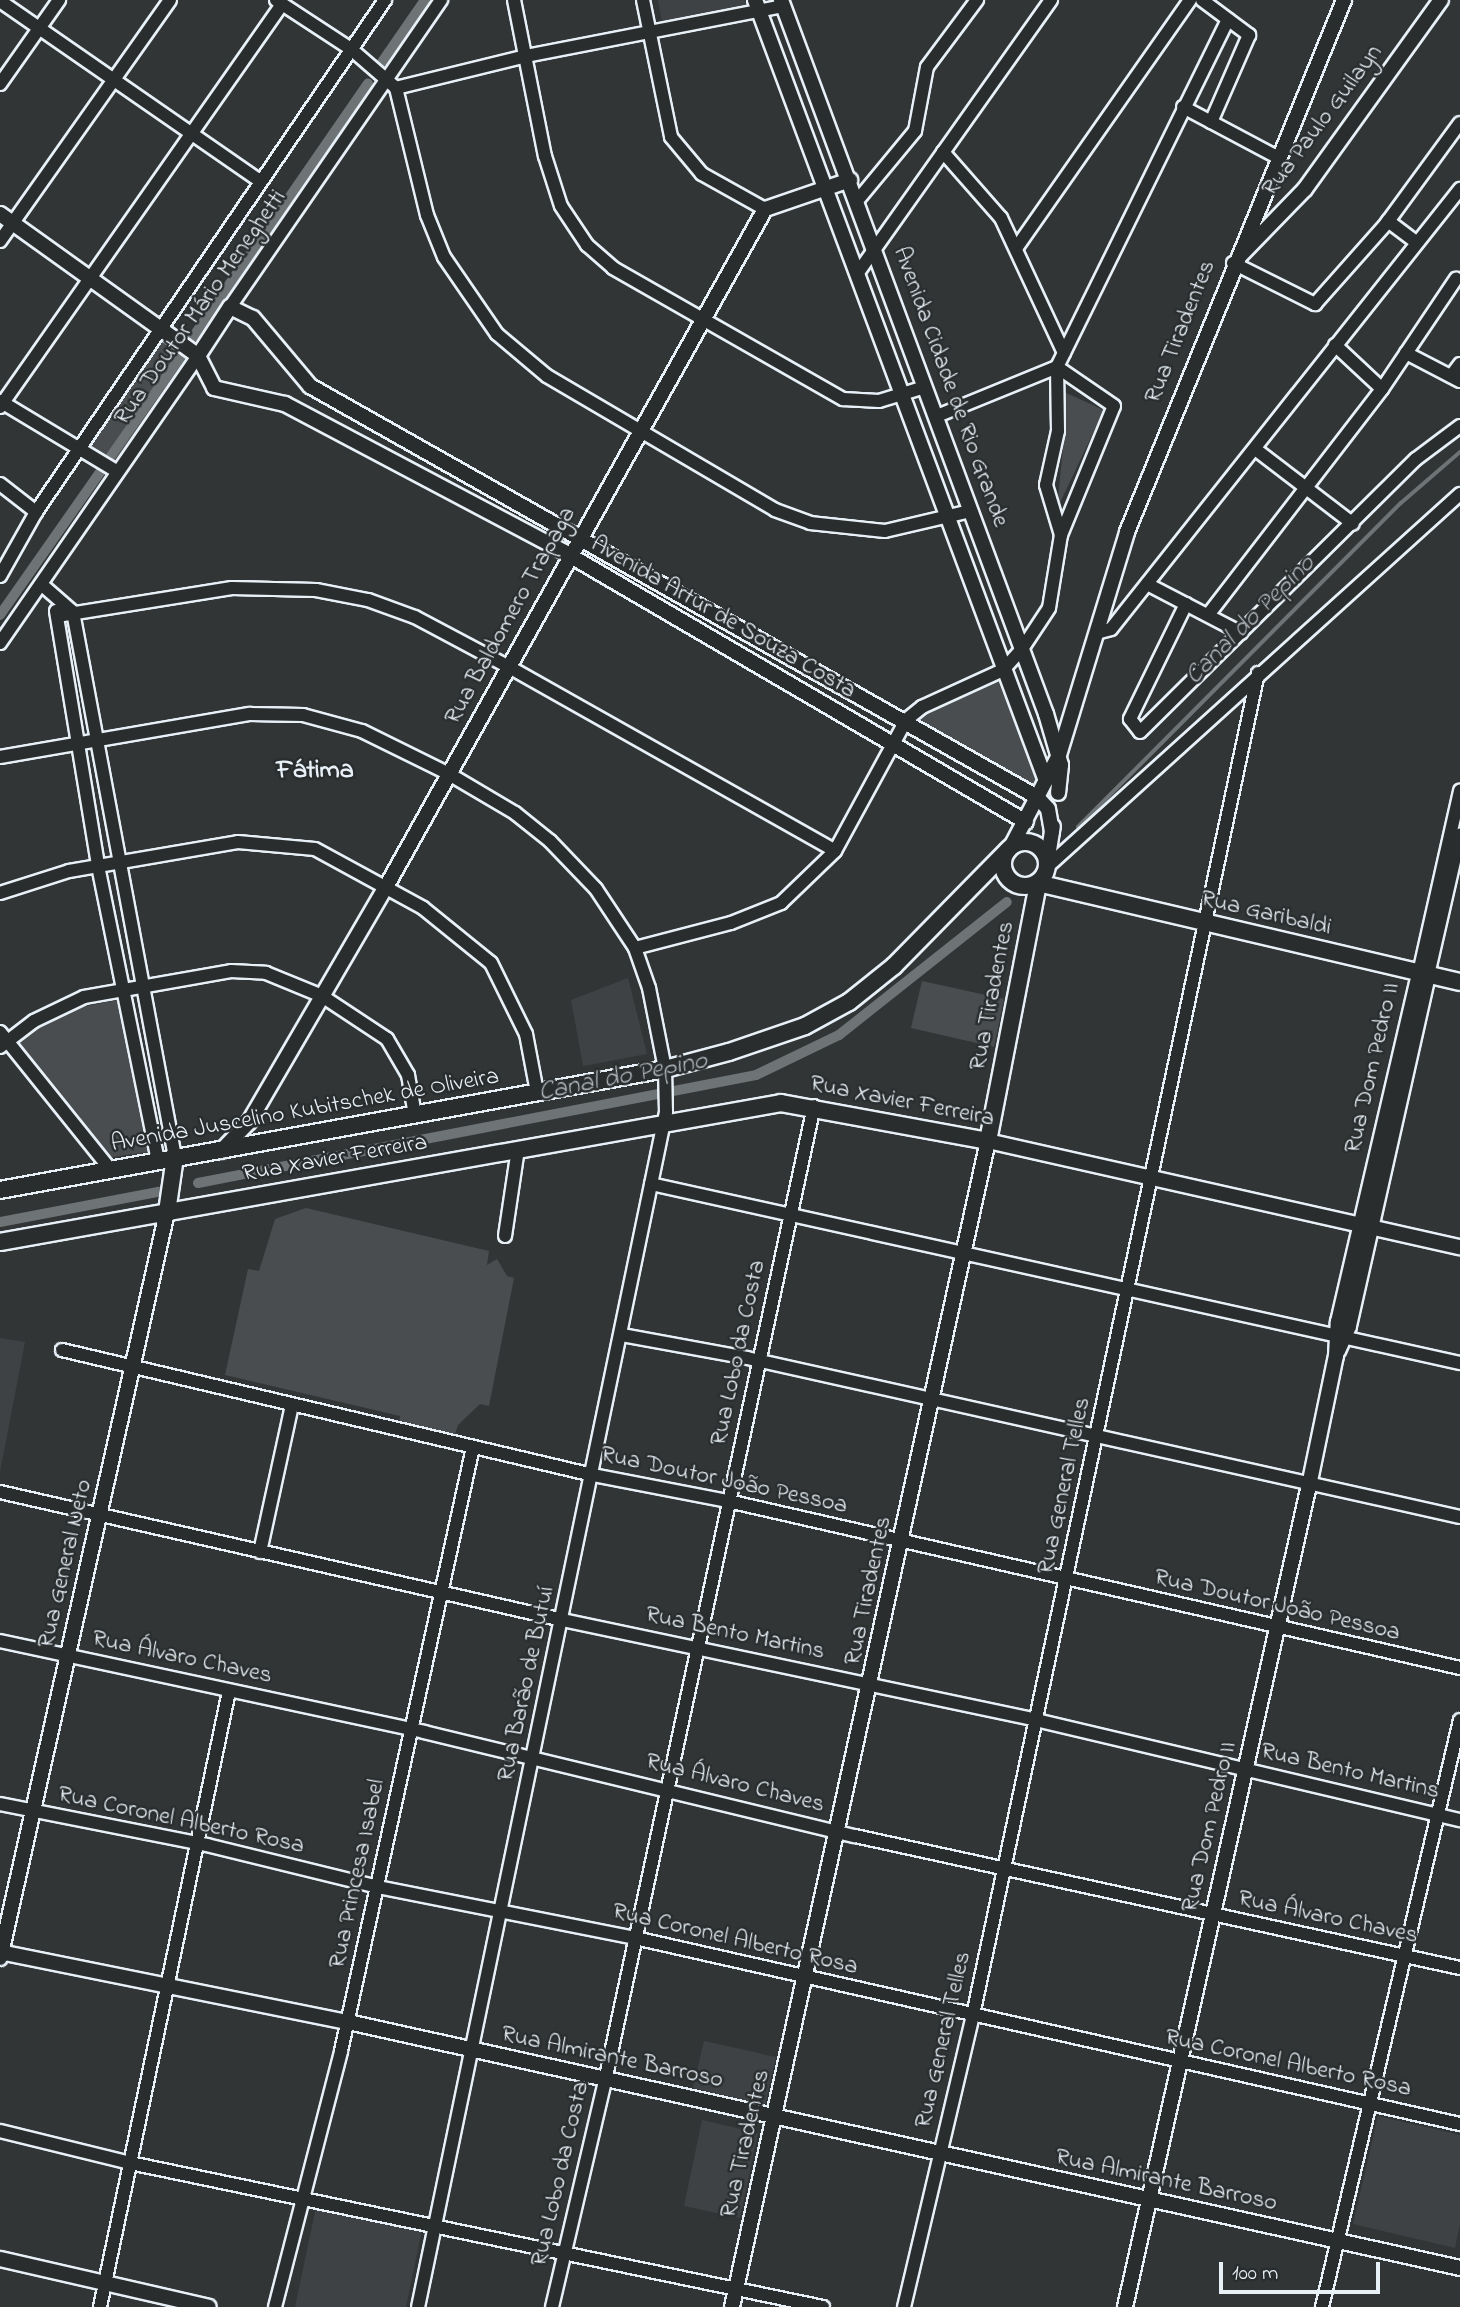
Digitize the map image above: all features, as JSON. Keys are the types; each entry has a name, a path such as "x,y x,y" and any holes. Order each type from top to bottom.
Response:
{"main road":[{"path":"1031,843 1042,850 1044,872 1020,886 1010,880 1003,863 1009,849 1031,843"},
{"name":"Avenida Juscelino Kubitschek de Oliveira","path":"0,1190 537,1092 666,1077 805,1026 849,1002 894,967 1009,849"},
{"name":"Rua Garibaldi","path":"1044,872 1062,889 1460,982"},
{"name":"Rua Tiradentes","path":"988,1141 1044,872"},
{"name":"Rua Xavier Ferreira","path":"0,1242 518,1149 665,1117 781,1103 814,1106 988,1141"},
{"name":"Rua General Neto","path":"167,1212 175,1157"},
{"path":"158,1160 172,1178"}],"street":[{"path":"0,84 59,0"},
{"path":"0,242 170,0"},
{"name":"Rua Doutor Mário Meneghetti","path":"0,576 6,554 385,0"},
{"name":"Rua Doutor Mário Meneghetti","path":"0,643 441,0"},
{"path":"514,0 545,156 561,206 587,246 613,268 843,399 863,403 901,396 925,387"},
{"path":"643,0 671,137 702,174 765,209 850,180"},
{"path":"858,201 915,131 927,66 977,0"},
{"path":"858,274 1051,0"},
{"path":"1017,247 1190,0"},
{"path":"1202,0 1249,35 1211,122"},
{"name":"Rua Tiradentes","path":"1009,849 1026,822 1059,755 1100,632 1127,532 1233,263 1344,0"},
{"name":"Rua Paulo Guilayn","path":"1233,263 1305,189 1441,0"},
{"path":"0,1 260,181"},
{"path":"116,471 1,403 191,134 279,2 351,48 396,88 427,215 467,296 497,334 547,376 775,510 810,523 885,531 970,511"},
{"path":"396,88 526,56 757,6 782,3"},
{"name":"Avenida Cidade de Rio Grande","path":"782,3 858,201 1046,715 1059,755 1058,793"},
{"name":"Avenida Cidade de Rio Grande","path":"757,6 858,274 944,517 1046,781"},
{"path":"1061,535 1046,485 1059,420 1057,367 1228,20"},
{"path":"1183,107 1277,157"},
{"path":"1233,263 1315,304 1388,221 1460,123"},
{"path":"943,152 980,190 1017,247 1064,353"},
{"path":"1100,632 1111,629 1460,189"},
{"name":"Rua Baldomero Trapaga","path":"221,1151 249,1122 386,887 581,536 642,434 765,209"},
{"name":"Avenida Artur de Souza Costa","path":"0,214 198,356 214,388 285,404 571,555 1026,822"},
{"path":"1388,221 1417,243"},
{"path":"1208,615 1382,389 1456,279"},
{"name":"Avenida Artur de Souza Costa","path":"230,307 268,331 310,386 365,420 581,536 1037,797"},
{"path":"1335,345 1382,389"},
{"path":"1406,353 1456,378 1460,364"},
{"path":"635,948 731,923 781,903 835,851 906,720 922,707 1003,670 1022,649 1049,608 1061,535 1114,406 1057,367"},
{"path":"937,416 1057,367"},
{"name":"Avenida Artur de Souza Costa","path":"318,421 365,420"},
{"path":"1186,604 1130,719 1139,732 1416,459 1460,426"},
{"path":"1255,449 1353,523"},
{"path":"0,484 36,512"},
{"path":"1044,872 1258,673 1460,494"},
{"path":"41,584 73,612 175,1157"},
{"path":"1147,584 1241,633"},
{"path":"57,616 232,587 316,590 368,600 415,617 509,667 835,851"},
{"path":"54,597 97,866 158,1160"},
{"path":"730,649 742,628"},
{"name":"Rua General Telles","path":"904,2307 973,2015 1153,1178 1258,673"},
{"name":"Rua Tiradentes","path":"1044,872 1058,793 1082,688"},
{"name":"Rua Barão de Butuí","path":"0,757 75,741 238,715 303,715 362,731 449,774 515,813 550,841 596,889 635,948 649,988 666,1077 665,1117 593,1475 418,2307"},
{"path":"1046,715 1063,724 1072,718"},
{"name":"Rua Dom Pedro II","path":"1125,2307 1247,1770 1339,1338 1447,872 1460,796"},
{"path":"1037,797 1048,809 1052,832"},
{"name":"Rua Dom Pedro II","path":"1447,872 1460,835"},
{"path":"0,893 97,866 238,842 277,842 314,849 386,887 460,933 491,963 526,1034 537,1092"},
{"path":"110,1169 2,1040 55,1008 144,985 248,970 323,996 387,1039 408,1075 415,1115"},
{"name":"Rua Lobo da Costa","path":"552,2307 605,2081 814,1106"},
{"path":"249,1122 255,1141 266,1143"},
{"name":"Rua Tiradentes","path":"732,2307 903,1542 988,1141"},
{"name":"Rua Xavier Ferreira","path":"988,1141 1460,1247"},
{"path":"505,1236 518,1149"},
{"path":"651,1184 1460,1363"},
{"name":"Rua General Neto","path":"0,1955 134,1370 167,1212"},
{"path":"622,1335 758,1360 1460,1517"},
{"name":"Rua Doutor João Pessoa","path":"62,1350 134,1370 593,1475 728,1500 1067,1580 1460,1668"},
{"path":"260,1552 292,1405"},
{"name":"Rua Princesa Isabel","path":"275,2307 348,2022 473,1447"},
{"name":"Rua Bento Martins","path":"0,1492 260,1552 442,1589 563,1619 1036,1720 1460,1820"},
{"name":"Rua Álvaro Chaves","path":"0,1641 534,1757 839,1832 1460,1968"},
{"path":"100,2307 229,1691"},
{"path":"1322,2307 1460,1720"},
{"name":"Rua Coronel Alberto Rosa","path":"0,1804 197,1843 378,1887 635,1938 1460,2124"},
{"name":"Rua Almirante Barroso","path":"0,1955 348,2022 1460,2269"},
{"path":"0,2131 130,2163 435,2223 824,2307"},
{"path":"0,2259 209,2307"}],"shaded area":[{"path":"658,0 745,0 747,6 662,22"},
{"path":"160,341 184,354 186,362 114,463 88,448 88,442"},
{"path":"1064,392 1104,410 1057,509 1065,426"},
{"path":"998,681 1039,778 1030,788 916,717"},
{"path":"628,978 647,1054 583,1066 571,1000"},
{"path":"922,981 1004,999 994,1047 911,1028"},
{"path":"118,1000 148,1152 112,1157 17,1045 61,1011"},
{"path":"306,1208 489,1251 487,1265 497,1259 507,1276 514,1278 489,1406 480,1404 458,1425 454,1437 399,1424 400,1416 225,1375 248,1269 259,1271 275,1219"},
{"path":"0,1338 25,1342 0,1472"},
{"path":"704,2041 776,2057 765,2105 693,2088"},
{"path":"1378,2116 1460,2135 1460,2224 1455,2248 1353,2224"},
{"path":"702,2120 758,2133 740,2218 684,2206"},
{"path":"316,2207 422,2230 406,2307 295,2307"}],"waterway":[{"path":"382,62 425,0"},
{"path":"193,337 368,83"},
{"path":"111,456 181,356"},
{"name":"Canal do Pepino","path":"1078,827 1401,503 1460,452"},
{"path":"0,615 101,471"},
{"name":"Canal do Pepino","path":"198,1183 756,1075 839,1035 1007,902"},
{"name":"Canal do Pepino","path":"0,1222 158,1192"}],"district":[{"name":"Fátima","path":"315,772"}]}
